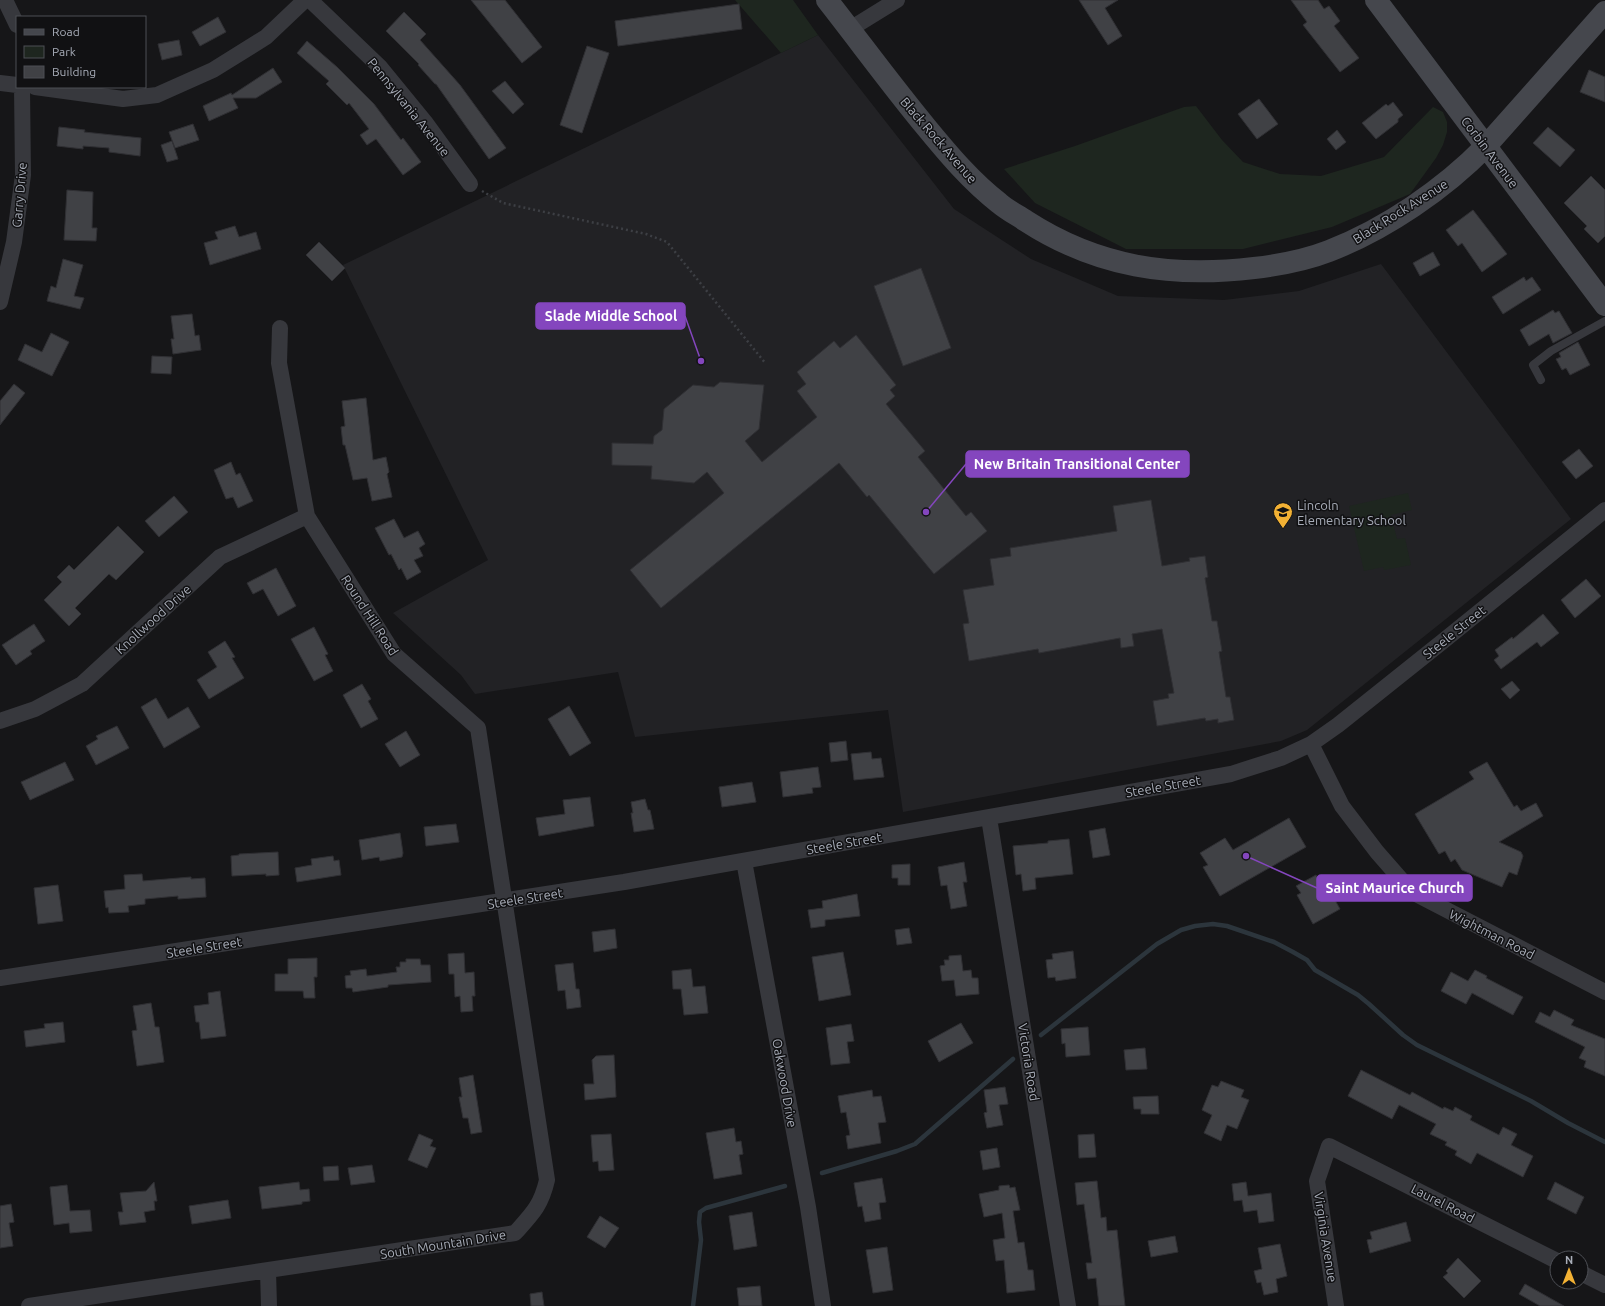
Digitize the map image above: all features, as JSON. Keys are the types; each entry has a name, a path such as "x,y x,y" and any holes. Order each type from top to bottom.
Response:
{"street":[{"path":"4,0 16,23"},
{"path":"42,88 122,99 157,94 213,70 266,37 305,0"},
{"name":"Pennsylvania Avenue","path":"310,0 380,67 425,122 470,184"},
{"name":"Black Rock Avenue","path":"827,0 898,93 957,164 1001,205 1044,232 1074,247 1111,260 1149,268 1180,272 1233,270 1276,265 1327,252 1362,238 1432,194 1454,177 1486,146 1605,12"},
{"path":"850,29 897,0"},
{"name":"Corbin Avenue","path":"1376,0 1605,305"},
{"path":"0,83 16,85"},
{"name":"Garry Drive","path":"0,302 14,242 23,175 22,88"},
{"name":"Round Hill Road","path":"280,328 279,363 307,516 394,654 478,728 504,901"},
{"name":"Steele Street","path":"0,978 624,882 1231,774 1281,758 1311,744 1338,725 1605,510"},
{"name":"Knollwood Drive","path":"0,721 35,709 82,684 220,557 307,516"},
{"name":"Wightman Road","path":"1311,744 1342,806 1377,852 1412,892 1605,992"},
{"name":"Victoria Road","path":"989,818 1068,1306"},
{"name":"Oakwood Drive","path":"744,861 808,1207 823,1306"},
{"name":"South Mountain Drive","path":"29,1306 515,1233 536,1208 543,1197 547,1180 504,901"},
{"name":"Laurel Road","path":"1329,1146 1549,1257"},
{"name":"Virginia Avenue","path":"1329,1146 1317,1181 1336,1306"},
{"path":"268,1271 269,1306"},
{"path":"1589,1277 1605,1285"}],"lane":[{"path":"1541,380 1532,365 1551,351 1605,321"}],"path":[{"path":"470,184 503,203 646,234 667,242 766,364"}],"shaded area":[{"path":"818,35 954,209 1031,259 1118,296 1224,300 1299,291 1381,264 1571,519 1307,730 1281,741 903,812 888,710 635,737 618,672 475,694 461,675 393,613 488,560 343,265"}],"green space":[{"path":"735,0 793,0 818,35 781,53"},
{"path":"1196,106 1222,140 1243,162 1280,174 1321,176 1384,157 1433,107 1443,112 1447,122 1447,132 1443,145 1436,158 1410,194 1332,227 1243,249 1126,249 1035,203 1004,169 1075,146 1184,107"},
{"path":"1408,493 1412,510 1391,515 1397,539 1405,538 1411,565 1384,570 1383,567 1364,571 1349,506"}],"building":[{"path":"471,0 505,0 542,47 522,63"},
{"path":"1079,0 1118,0 1105,8 1122,36 1108,45"},
{"path":"1291,0 1318,0 1324,9 1329,6 1340,21 1334,26 1359,58 1340,72 1303,25 1307,22"},
{"path":"739,4 742,29 618,46 615,21"},
{"path":"404,12 426,34 420,40 460,85 506,148 489,159 436,84 418,65 419,64 386,31"},
{"path":"218,17 226,32 200,46 192,32"},
{"path":"179,40 182,55 162,60 158,44"},
{"path":"307,41 337,67 374,104 401,140 403,138 421,162 403,175 376,139 367,145 360,135 369,129 349,103 347,105 326,84 329,81 297,53"},
{"path":"587,46 609,53 582,133 560,125"},
{"path":"273,68 282,82 256,98 233,98 238,108 209,121 203,106 231,93 232,95"},
{"path":"1589,70 1605,77 1605,102 1580,92"},
{"path":"505,81 524,104 513,114 492,91"},
{"path":"1259,99 1278,124 1257,139 1238,114"},
{"path":"1393,102 1403,115 1398,119 1398,122 1376,139 1362,123 1386,104 1388,106"},
{"path":"193,124 199,140 175,148 169,132"},
{"path":"59,127 85,130 84,132 141,138 140,156 109,152 109,148 83,146 83,149 57,146"},
{"path":"1548,127 1575,150 1560,167 1533,143"},
{"path":"1337,130 1346,142 1336,150 1327,139"},
{"path":"172,141 178,159 167,162 161,145"},
{"path":"1591,176 1605,190 1605,236 1598,243 1584,229 1587,226 1564,203"},
{"path":"67,190 93,192 92,228 97,228 96,241 64,240"},
{"path":"1473,210 1507,254 1482,272 1462,243 1458,246 1446,230"},
{"path":"235,226 239,237 256,232 261,249 210,265 204,243 218,239 215,232"},
{"path":"319,242 345,268 332,281 306,255"},
{"path":"1433,252 1440,265 1420,276 1413,263"},
{"path":"63,259 83,265 74,296 84,298 80,309 47,301 51,286 56,288"},
{"path":"921,268 951,348 903,366 874,286"},
{"path":"1524,277 1526,281 1532,277 1541,290 1503,314 1492,297"},
{"path":"1553,310 1555,313 1559,311 1572,333 1553,343 1549,334 1529,346 1520,330"},
{"path":"192,314 195,336 199,335 201,350 173,354 171,339 174,339 171,316"},
{"path":"51,333 69,342 52,376 18,360 25,344 42,352"},
{"path":"856,335 896,385 890,390 895,396 886,404 925,451 918,457 966,516 971,512 987,531 934,574 869,495 867,497 839,463 661,608 630,570 724,493 707,472 694,483 651,479 652,466 612,465 612,443 653,444 654,436 662,430 664,409 693,385 714,387 720,382 764,385 759,429 745,441 762,462 817,417 797,391 806,384 797,372 834,341 840,348"},
{"path":"1578,342 1590,365 1570,375 1566,368 1562,370 1556,359 1561,357 1559,353"},
{"path":"152,356 172,357 171,374 151,373"},
{"path":"14,384 25,393 0,425 0,401"},
{"path":"366,398 373,460 386,457 389,472 387,474 392,497 372,501 367,478 353,480 345,445 343,445 341,427 345,426 342,401"},
{"path":"1579,449 1593,466 1576,479 1562,462"},
{"path":"231,462 236,475 240,473 253,501 238,508 233,497 226,499 214,470"},
{"path":"174,496 188,512 159,537 145,521"},
{"path":"1151,500 1162,566 1190,561 1189,558 1205,556 1208,577 1205,578 1212,621 1217,621 1222,651 1219,652 1226,697 1230,697 1234,720 1218,723 1218,719 1206,721 1205,718 1157,726 1153,701 1169,698 1168,694 1174,693 1162,629 1132,634 1134,646 1121,648 1120,638 1039,653 1038,649 969,661 963,624 969,623 963,590 994,585 990,559 1011,556 1010,548 1117,531 1113,506"},
{"path":"394,519 404,538 418,531 425,544 419,548 423,556 414,560 421,572 407,580 401,568 399,570 391,554 389,555 375,528"},
{"path":"118,526 144,552 116,580 109,574 75,608 81,614 69,626 44,600 62,582 57,577 69,565 74,570"},
{"path":"276,568 296,606 278,616 263,589 253,594 247,583"},
{"path":"1586,579 1601,596 1575,618 1561,600"},
{"path":"1543,614 1559,633 1541,647 1537,642 1501,669 1494,660 1499,656 1495,650 1512,637 1513,639"},
{"path":"34,624 45,641 30,651 32,654 16,665 2,645"},
{"path":"314,627 328,654 325,655 333,671 314,681 291,639"},
{"path":"225,641 235,657 232,658 244,678 209,699 197,680 217,667 208,652"},
{"path":"1512,681 1520,690 1510,699 1501,689"},
{"path":"362,684 371,699 368,701 378,719 361,728 343,695"},
{"path":"156,698 168,719 188,707 200,727 164,748 141,707"},
{"path":"569,706 591,743 570,756 548,719"},
{"path":"117,726 129,748 96,765 86,746 98,739 96,736"},
{"path":"406,731 420,755 400,767 385,744"},
{"path":"846,741 848,760 831,762 829,743"},
{"path":"871,752 872,759 881,758 884,777 854,780 851,754"},
{"path":"65,762 74,780 30,800 21,782"},
{"path":"1487,762 1514,807 1517,805 1521,811 1536,803 1543,816 1499,842 1521,852 1523,856 1517,875 1509,872 1502,887 1462,870 1455,859 1451,862 1445,851 1439,854 1415,814 1474,779 1469,772"},
{"path":"818,767 821,787 812,788 813,793 783,797 780,772"},
{"path":"752,782 756,802 722,807 719,787"},
{"path":"590,797 594,826 539,836 536,818 565,814 563,800"},
{"path":"645,799 648,810 650,810 654,829 634,832 631,802"},
{"path":"1289,818 1306,847 1220,896 1203,867 1208,865 1200,853 1225,838 1233,850"},
{"path":"456,824 459,842 426,846 424,827"},
{"path":"1105,828 1110,855 1093,858 1089,831"},
{"path":"400,833 403,853 402,857 380,861 379,857 362,860 359,840"},
{"path":"1069,839 1073,874 1035,878 1036,889 1023,891 1021,874 1016,875 1013,846 1048,843 1048,841"},
{"path":"278,852 279,875 266,876 266,874 232,876 231,856 239,854"},
{"path":"333,856 334,861 339,860 341,875 297,882 295,868 312,865 311,859"},
{"path":"964,862 967,882 963,882 967,906 951,909 947,885 941,886 938,867"},
{"path":"910,864 910,885 898,885 898,878 892,878 892,865"},
{"path":"142,874 143,881 191,877 191,879 205,878 206,897 178,899 178,896 145,899 145,904 128,906 129,912 109,913 108,907 106,908 104,891 125,889 124,875"},
{"path":"1316,875 1319,881 1323,879 1340,909 1313,924 1297,895 1301,893 1296,886"},
{"path":"58,885 63,921 38,924 34,888"},
{"path":"857,894 860,916 825,920 825,926 811,928 808,910 823,908 822,901"},
{"path":"909,928 912,943 897,945 895,930"},
{"path":"615,929 617,948 594,952 592,932"},
{"path":"1073,951 1076,978 1056,981 1055,977 1048,978 1046,960 1053,959 1052,954"},
{"path":"843,952 851,995 819,1001 812,957"},
{"path":"464,953 465,973 474,972 475,996 472,996 473,1011 461,1012 460,996 455,997 454,974 449,974 448,954"},
{"path":"961,955 963,971 971,970 972,978 978,978 979,994 956,996 954,980 942,981 940,966 945,965 944,960 949,960 949,956"},
{"path":"317,958 317,977 314,977 315,998 304,998 303,991 275,991 275,974 288,974 288,959"},
{"path":"406,959 420,959 421,965 430,965 431,982 388,985 388,987 353,992 352,988 346,988 345,976 351,975 350,971 366,969 367,976 397,972 396,967 400,967 400,962 406,962"},
{"path":"573,963 576,989 579,989 581,1007 567,1009 565,990 558,991 555,965"},
{"path":"691,969 693,987 705,986 708,1013 684,1015 681,989 673,989 672,971"},
{"path":"1475,970 1487,976 1486,978 1523,997 1513,1015 1472,993 1466,1004 1441,991 1451,972 1468,981"},
{"path":"220,991 226,1036 201,1039 199,1022 196,1022 194,1006 209,1004 208,993"},
{"path":"151,1003 155,1027 159,1027 164,1062 137,1066 132,1031 137,1030 133,1006"},
{"path":"1554,1010 1574,1020 1571,1025 1605,1039 1605,1076 1584,1067 1586,1061 1579,1058 1585,1047 1535,1022 1540,1012 1550,1017"},
{"path":"63,1022 65,1042 26,1047 24,1031 45,1028 44,1024"},
{"path":"961,1023 973,1043 939,1062 928,1041"},
{"path":"851,1024 854,1041 847,1042 850,1063 831,1065 826,1028"},
{"path":"1088,1027 1090,1055 1066,1057 1065,1043 1062,1044 1061,1029"},
{"path":"1145,1048 1147,1069 1126,1070 1124,1050"},
{"path":"614,1055 616,1097 585,1100 584,1084 594,1084 592,1060 596,1056"},
{"path":"1361,1070 1410,1095 1412,1092 1443,1109 1444,1107 1453,1111 1455,1107 1472,1116 1470,1120 1499,1135 1503,1127 1517,1134 1511,1145 1533,1156 1523,1177 1477,1153 1471,1164 1455,1155 1457,1151 1445,1145 1447,1142 1430,1134 1436,1124 1399,1105 1392,1119 1348,1096"},
{"path":"473,1075 482,1132 471,1134 468,1118 463,1118 459,1097 462,1097 459,1078"},
{"path":"1221,1081 1244,1090 1241,1097 1249,1100 1237,1129 1227,1125 1221,1141 1204,1133 1212,1115 1202,1110 1212,1085 1218,1087"},
{"path":"1005,1087 1008,1104 999,1105 1003,1125 987,1128 984,1113 987,1112 984,1090"},
{"path":"872,1090 873,1097 881,1096 886,1122 878,1123 881,1143 848,1149 846,1136 850,1135 846,1112 841,1113 838,1096"},
{"path":"1158,1096 1159,1114 1141,1114 1141,1109 1134,1109 1133,1097"},
{"path":"734,1128 736,1142 741,1141 743,1154 739,1155 742,1174 714,1179 706,1133"},
{"path":"419,1134 433,1140 430,1146 436,1148 427,1168 408,1160"},
{"path":"611,1134 614,1170 599,1171 598,1161 593,1162 591,1135"},
{"path":"1094,1134 1096,1157 1079,1158 1078,1135"},
{"path":"997,1148 1000,1167 983,1170 980,1151"},
{"path":"372,1165 375,1182 351,1185 348,1168"},
{"path":"338,1166 339,1180 324,1181 323,1167"},
{"path":"882,1178 886,1202 879,1203 881,1219 865,1222 862,1206 858,1207 854,1183"},
{"path":"1097,1181 1101,1218 1106,1217 1107,1231 1117,1230 1125,1306 1099,1306 1096,1278 1088,1279 1086,1263 1092,1263 1084,1204 1077,1205 1075,1183"},
{"path":"154,1182 157,1201 154,1201 155,1210 144,1212 146,1222 120,1225 118,1212 123,1212 120,1193 146,1191"},
{"path":"299,1182 300,1190 309,1189 310,1201 302,1202 302,1204 262,1209 259,1187"},
{"path":"1246,1182 1248,1196 1271,1193 1274,1221 1259,1223 1257,1210 1244,1212 1242,1200 1234,1201 1232,1184"},
{"path":"1555,1182 1584,1197 1576,1214 1547,1199"},
{"path":"67,1185 70,1211 90,1210 92,1231 70,1233 69,1223 54,1225 50,1187"},
{"path":"1009,1185 1010,1188 1015,1187 1020,1210 1013,1211 1018,1243 1024,1242 1028,1270 1033,1270 1035,1290 1007,1293 1004,1260 996,1261 993,1240 1005,1238 1002,1213 984,1217 979,1194 999,1190 999,1186"},
{"path":"228,1200 231,1218 192,1224 189,1206"},
{"path":"11,1204 14,1222 9,1223 13,1246 0,1248 0,1206"},
{"path":"752,1212 757,1246 734,1250 729,1216"},
{"path":"600,1216 619,1228 605,1248 587,1237"},
{"path":"1406,1222 1411,1241 1370,1253 1367,1240 1372,1239 1370,1232"},
{"path":"1175,1236 1178,1252 1151,1257 1148,1241"},
{"path":"1280,1244 1287,1276 1276,1279 1278,1292 1264,1295 1261,1282 1257,1283 1254,1271 1262,1269 1258,1248"},
{"path":"887,1247 893,1290 873,1293 866,1250"},
{"path":"1458,1258 1481,1281 1464,1298 1443,1277 1448,1273 1446,1271"},
{"path":"1525,1284 1564,1306 1540,1306 1519,1294"},
{"path":"760,1286 762,1306 739,1306 737,1288"},
{"path":"542,1292 544,1306 531,1306 530,1294"}],"waterway":[{"path":"1041,1035 1157,944 1181,930 1195,926 1213,924 1227,926 1274,942 1293,952 1307,960 1315,970 1358,995 1403,1035 1417,1045 1531,1101 1568,1123 1605,1142"},
{"path":"822,1173 897,1151 915,1144 1013,1059"},
{"path":"693,1306 701,1240 699,1222 700,1212 706,1208 785,1186"}],"place":[{"name":"Slade Middle School","path":"701,361"},
{"name":"New Britain Transitional Center","path":"926,512"},
{"name":"Lincoln Elementary School","path":"1283,529"},
{"name":"Saint Maurice Church","path":"1246,856"}]}
